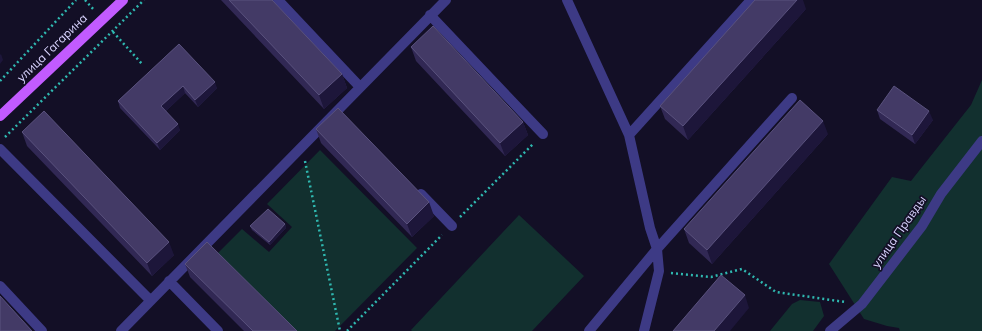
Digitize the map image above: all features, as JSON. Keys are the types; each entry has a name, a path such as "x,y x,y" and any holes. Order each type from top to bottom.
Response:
{"main road":[{"name":"улица Гагарина","path":"0,116 123,0"}],"lane":[{"path":"278,0 360,87"},
{"path":"121,331 302,147 341,112 360,87 446,0"},
{"path":"567,0 629,135 650,228 657,248 659,271 644,331"},
{"path":"629,135 751,0"},
{"path":"430,15 543,134"},
{"path":"589,331 657,248 792,98"},
{"name":"улица Правды","path":"830,331 862,304 922,226 941,194 982,141"},
{"path":"0,149 150,300"},
{"path":"414,187 452,226"},
{"path":"169,281 218,331"},
{"path":"0,286 42,331"}],"path":[{"path":"0,81 76,0"},
{"path":"85,0 143,65"},
{"path":"0,143 144,0"},
{"path":"302,147 340,331"},
{"path":"659,271 712,277 742,269 776,292 862,304"}],"green space":[{"path":"982,80 982,331 900,331 899,328 864,319 829,264 892,177 911,181 971,105"},
{"path":"320,150 417,248 335,331 297,331 218,253 242,229 269,252 292,227 267,204"},
{"path":"519,215 584,276 532,331 412,331 411,330"},
{"path":"800,300 820,302 824,316 813,331 770,331 792,304"}],"building":[{"path":"229,0 272,0 342,74 319,95"},
{"path":"755,0 797,0 683,126 660,106"},
{"path":"433,26 523,122 500,143 411,47"},
{"path":"179,44 215,82 195,100 183,86 161,106 178,124 157,143 118,101"},
{"path":"894,86 929,111 912,135 877,110"},
{"path":"800,100 823,121 707,250 684,229"},
{"path":"338,108 429,202 407,224 316,129"},
{"path":"44,111 169,242 147,263 22,132"},
{"path":"268,209 285,224 269,242 250,226"},
{"path":"207,242 297,331 253,331 185,264"},
{"path":"721,275 745,295 714,331 673,331"},
{"path":"0,296 32,331 0,331"}]}
